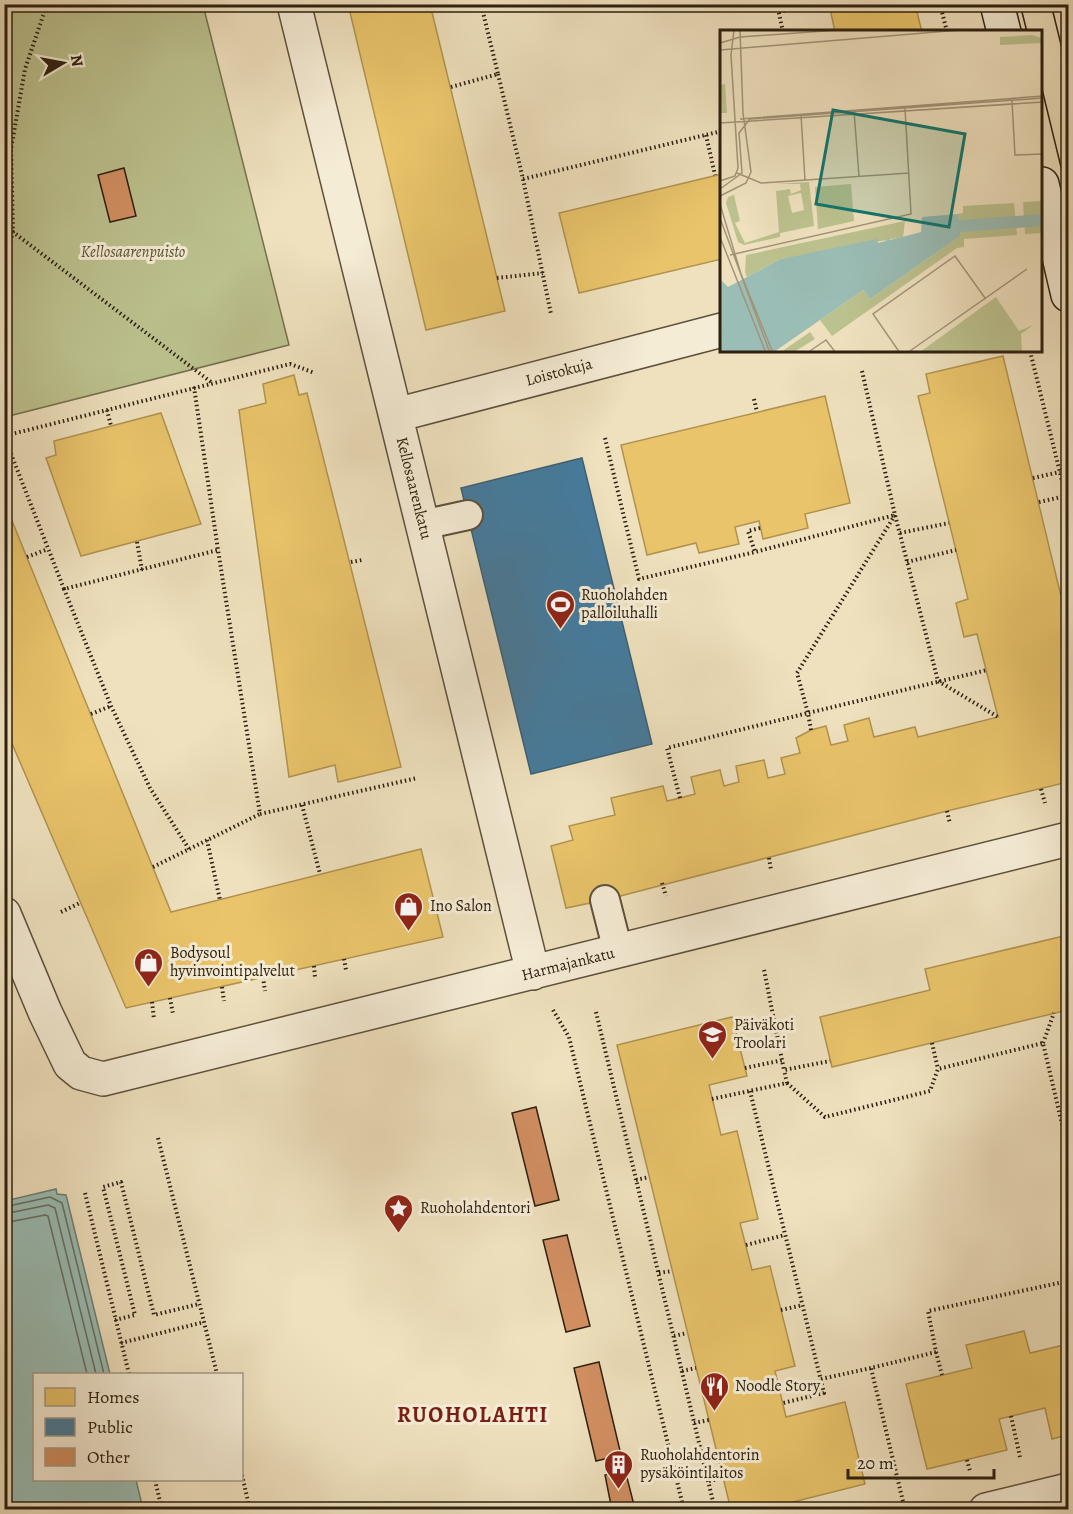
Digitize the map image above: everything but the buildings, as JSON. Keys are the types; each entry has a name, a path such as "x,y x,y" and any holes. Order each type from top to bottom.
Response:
{"street":[{"name":"Kellosaarenkatu","path":"294,4 533,973"},
{"path":"997,4 1004,30"},
{"path":"1043,193 1068,295"},
{"name":"Loistokuja","path":"396,415 720,331"},
{"name":"Harmajankatu","path":"4,914 45,1012 70,1064 81,1073 103,1079 1068,839"},
{"path":"986,1509 1068,1490"}],"lane":[{"path":"422,525 468,515"},
{"path":"604,900 618,951"}],"path":[{"path":"4,263 13,232 11,149 25,69 47,4"},
{"path":"481,4 524,178 551,314"},
{"path":"777,4 783,30"},
{"path":"779,12 812,4"},
{"path":"940,4 946,30"},
{"path":"451,87 498,74"},
{"path":"524,178 720,132"},
{"path":"706,135 715,176"},
{"path":"4,228 13,232 212,382"},
{"path":"497,278 543,273"},
{"path":"1030,352 1068,505"},
{"path":"189,849 150,788 111,706 4,436 290,364 315,373"},
{"path":"862,371 895,515 938,681 998,717"},
{"path":"194,387 260,814"},
{"path":"754,399 757,412"},
{"path":"107,409 111,426"},
{"path":"605,438 639,579 895,515"},
{"path":"1033,478 1060,472"},
{"path":"1039,502 1066,496"},
{"path":"812,730 797,673 895,515"},
{"path":"900,533 948,523"},
{"path":"754,552 748,531 760,528"},
{"path":"137,542 142,570"},
{"path":"27,557 48,549"},
{"path":"64,589 218,550"},
{"path":"907,562 956,550"},
{"path":"351,562 362,560"},
{"path":"680,798 667,748 987,670"},
{"path":"91,714 111,706"},
{"path":"153,867 260,814 417,778"},
{"path":"1041,789 1045,804"},
{"path":"302,805 320,874"},
{"path":"947,811 950,828"},
{"path":"207,840 220,900"},
{"path":"663,883 664,891"},
{"path":"61,912 80,903"},
{"path":"344,959 346,970"},
{"path":"314,966 315,978"},
{"path":"764,970 787,1083 825,1117 930,1091 938,1069 932,1043"},
{"path":"533,973 569,1037 684,1509"},
{"path":"263,978 264,991"},
{"path":"222,987 224,1001"},
{"path":"170,998 173,1014"},
{"path":"152,1002 154,1019"},
{"path":"596,1012 715,1509"},
{"path":"1054,1013 1043,1043 1068,1150"},
{"path":"938,1069 1043,1043"},
{"path":"745,1068 783,1060"},
{"path":"784,1070 830,1061"},
{"path":"712,1099 787,1083"},
{"path":"750,1091 824,1393 783,1403"},
{"path":"158,1138 217,1373"},
{"path":"636,1180 649,1177"},
{"path":"115,1320 135,1315 103,1187 121,1182 154,1315 199,1304"},
{"path":"84,1193 129,1373"},
{"path":"746,1245 785,1235"},
{"path":"659,1273 672,1271"},
{"path":"942,1375 928,1311 1068,1281"},
{"path":"780,1310 803,1305"},
{"path":"121,1343 204,1322"},
{"path":"674,1336 687,1333"},
{"path":"821,1379 936,1352"},
{"path":"682,1371 696,1368"},
{"path":"871,1368 905,1509"},
{"path":"694,1423 709,1420"},
{"path":"709,1481 723,1478"},
{"path":"243,1479 250,1509"},
{"path":"155,1481 162,1509"}],"green space":[{"name":"Kellosaarenpuisto","path":"5,5 203,5 289,345 5,417"}],"water":[{"path":"56,1189 57,1194 66,1195 110,1373 33,1373 33,1481 136,1481 143,1509 5,1509 5,1201"}],"tram line":[{"path":"1020,4 1026,30"},
{"path":"1051,4 1068,73"},
{"path":"1043,93 1068,196"}],"place":[{"name":"Ruoholahden palloiluhalli","path":"560,630"},
{"name":"Ino Salon","path":"409,932"},
{"name":"Bodysoul hyvinvointipalvelut","path":"149,988"},
{"name":"Päiväkoti Troolari","path":"713,1060"},
{"name":"Ruoholahdentori","path":"399,1234"},
{"name":"Noodle Story","path":"714,1412"},
{"name":"Ruoholahdentorin pysäköintilaitos","path":"619,1490"}],"district":[{"name":"RUOHOLAHTI","path":"473,1415"}]}
